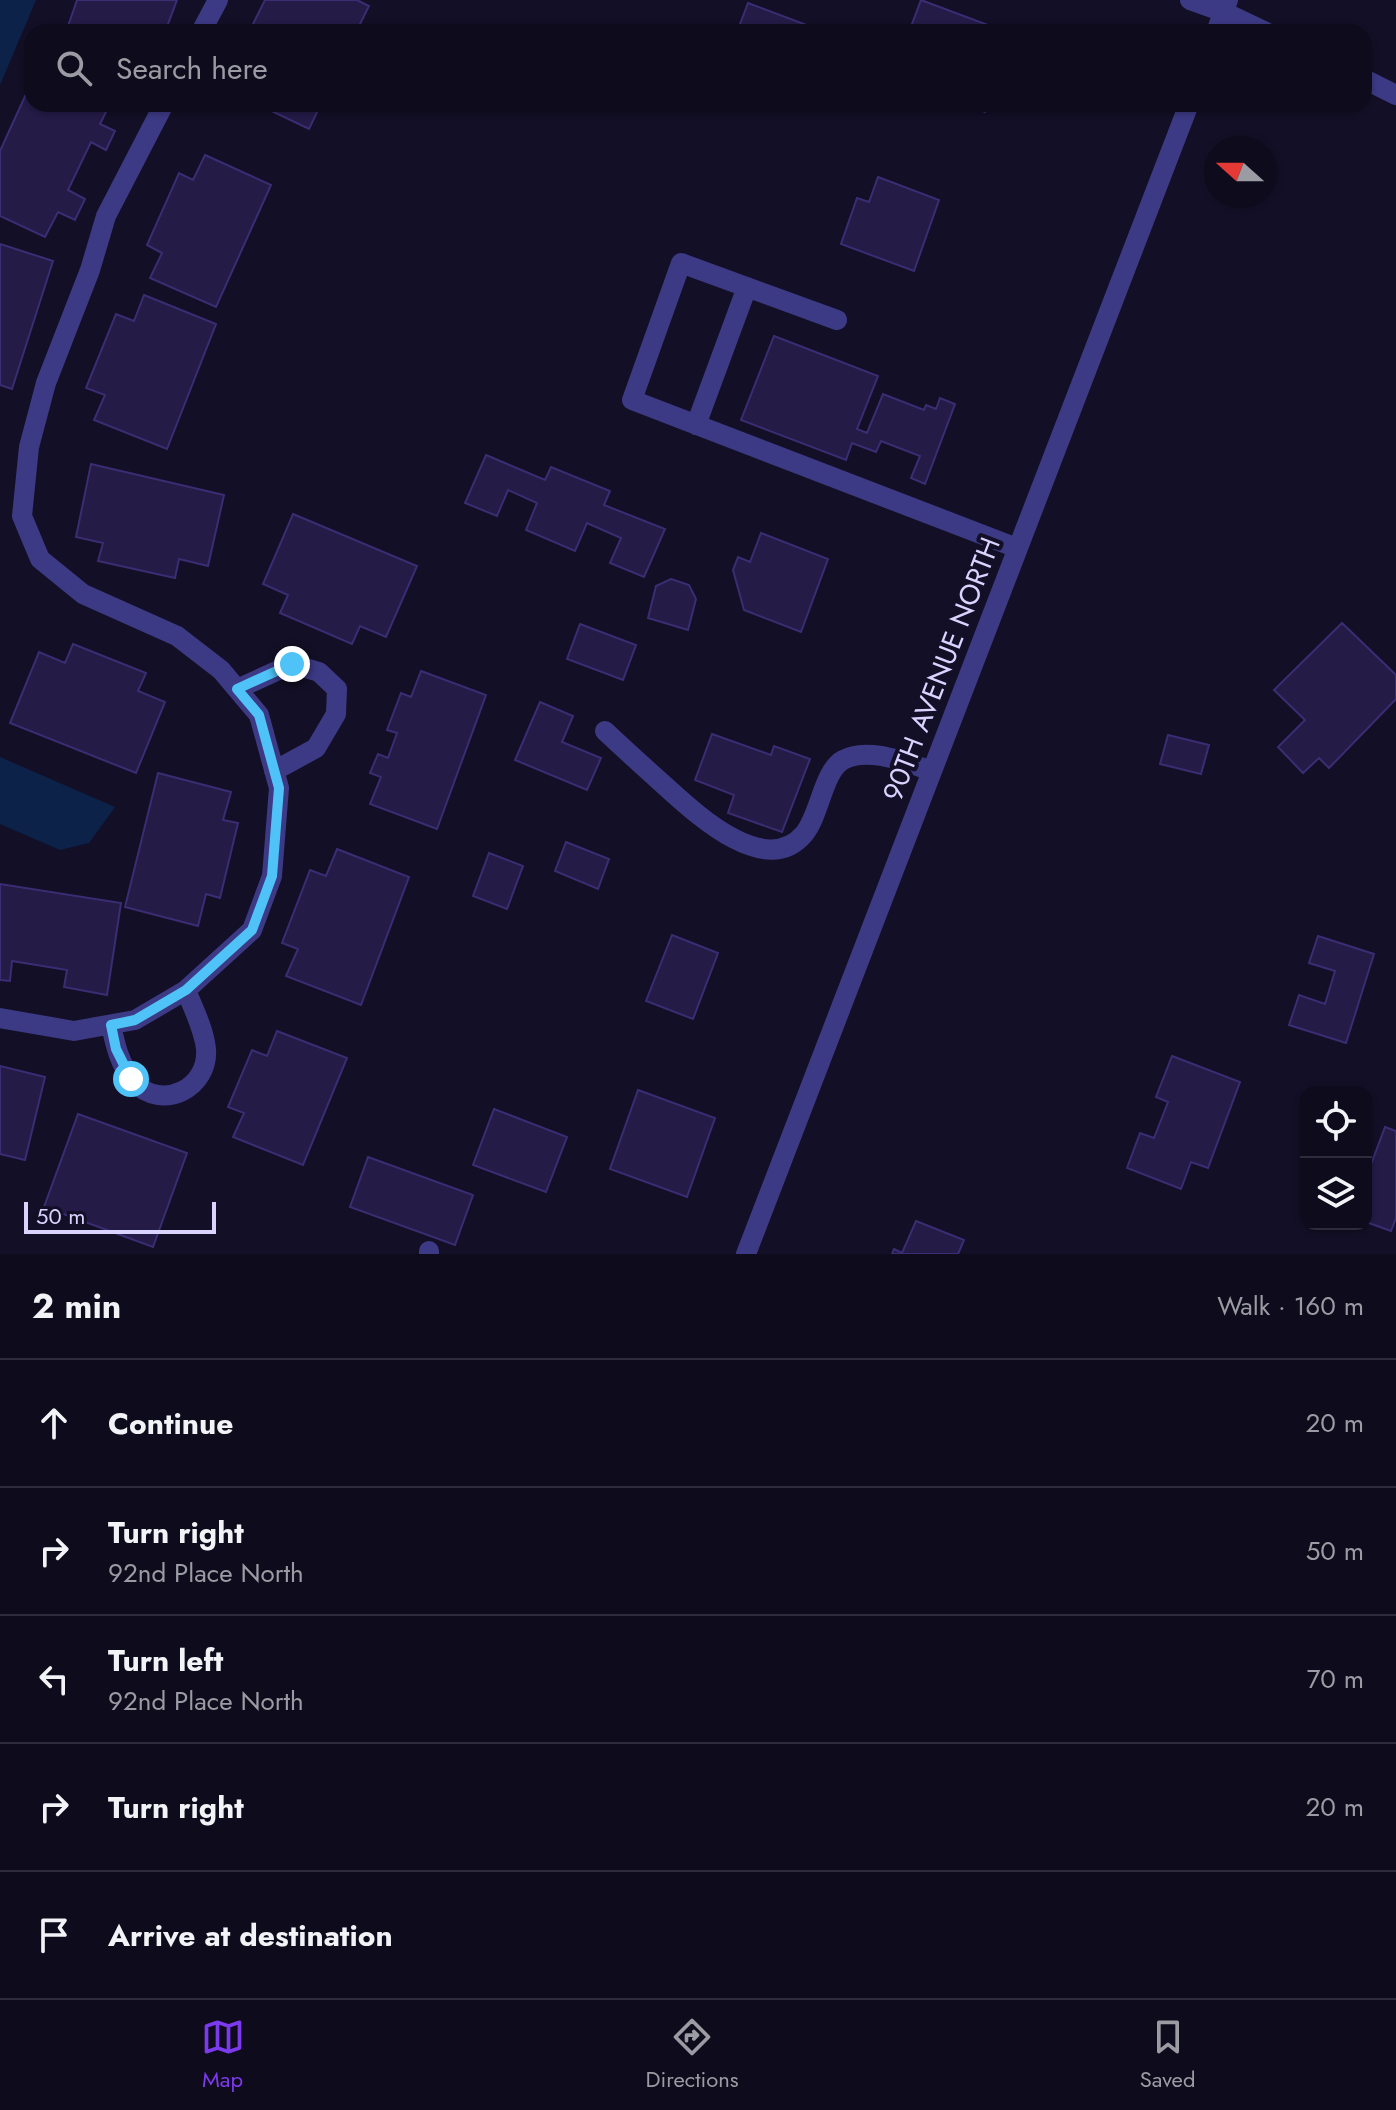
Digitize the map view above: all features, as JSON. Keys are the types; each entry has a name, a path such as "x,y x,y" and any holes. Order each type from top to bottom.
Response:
{"street":[{"path":"205,24 218,0"},
{"path":"1190,0 1226,6 1254,24"},
{"path":"1372,83 1396,95"},
{"path":"0,1018 74,1031 135,1020 186,990 252,930 272,876 279,788 259,715 221,670 177,636 83,594 40,559 22,516 29,447 46,383 90,270 106,216 160,112"},
{"name":"90TH AVENUE NORTH","path":"746,1254 1186,112"},
{"path":"837,320 681,263 632,400 1017,548"},
{"path":"696,425 747,287"},
{"path":"237,689 292,664 319,672 337,689 336,714 316,748 274,771"},
{"path":"605,731 715,828 763,850 791,845 803,835 815,817 834,766 845,758 886,756 932,771"},
{"path":"111,1025 125,1070 137,1085 158,1095 182,1093 200,1076 206,1051 186,990"}],"water":[{"path":"0,0 36,0 24,24 0,85"},
{"path":"0,757 115,807 89,843 60,850 0,824"}],"building":[{"path":"77,0 177,0 168,24 69,24"},
{"path":"265,0 357,0 369,6 360,24 253,24"},
{"path":"921,0 985,24 912,24"},
{"path":"748,3 804,24 740,24"},
{"path":"24,98 24,112 106,112 100,124 115,131 106,150 91,142 68,190 85,199 75,220 58,212 45,237 0,216 0,151"},
{"path":"274,112 317,112 309,129"},
{"path":"205,155 271,185 216,307 150,278 162,253 147,245 179,173 193,180"},
{"path":"878,177 939,200 914,271 841,244 857,198 869,202"},
{"path":"0,244 53,261 12,389 0,385"},
{"path":"144,295 216,324 167,449 94,420 105,395 86,388 116,314 134,321"},
{"path":"774,336 878,376 857,429 867,433 883,394 924,410 926,405 936,409 940,398 955,404 925,484 911,478 920,456 881,441 876,452 852,443 846,460 741,420"},
{"path":"486,455 545,480 551,467 610,491 604,505 665,529 644,577 610,563 621,538 587,523 575,551 526,530 537,503 508,490 497,516 465,503"},
{"path":"91,464 224,495 208,566 179,559 175,578 98,561 103,543 76,537"},
{"path":"293,514 417,566 386,637 360,626 352,644 280,613 288,595 263,584"},
{"path":"761,533 828,559 801,632 744,610 733,570 738,557 750,562"},
{"path":"671,579 689,585 696,599 688,630 648,618 656,586"},
{"path":"1342,623 1396,675 1396,699 1329,768 1319,758 1303,773 1278,747 1305,720 1274,690"},
{"path":"580,624 636,645 623,680 567,659"},
{"path":"73,644 146,673 138,691 165,702 136,773 10,723 39,652 65,663"},
{"path":"421,671 486,695 437,829 370,804 381,777 370,773 378,754 388,758 397,733 387,730 401,693 411,697"},
{"path":"540,702 573,716 562,742 601,758 587,790 515,760"},
{"path":"712,734 771,755 774,746 810,759 782,832 728,813 734,795 695,780"},
{"path":"1168,735 1209,745 1201,774 1160,764"},
{"path":"158,773 231,792 223,820 238,823 220,898 206,894 198,926 125,907"},
{"path":"566,842 609,859 598,889 555,871"},
{"path":"337,849 409,877 361,1005 286,976 298,949 282,943 310,870 326,876"},
{"path":"489,853 523,866 507,909 473,896"},
{"path":"0,884 121,903 107,995 64,987 67,970 12,961 10,981 0,980"},
{"path":"672,935 718,953 693,1019 646,1001"},
{"path":"1318,936 1374,954 1346,1043 1289,1025 1299,995 1325,1004 1335,971 1309,963"},
{"path":"277,1031 347,1058 303,1165 233,1137 244,1113 228,1107 252,1050 267,1056"},
{"path":"1172,1056 1240,1082 1208,1168 1191,1162 1181,1189 1127,1168 1140,1133 1154,1138 1168,1102 1156,1097"},
{"path":"0,1066 45,1077 25,1160 0,1154"},
{"path":"638,1090 715,1118 687,1197 610,1169"},
{"path":"494,1109 567,1137 546,1192 473,1165"},
{"path":"78,1114 187,1153 153,1247 44,1207"},
{"path":"1385,1127 1396,1131 1396,1218 1391,1231 1372,1224 1372,1162"},
{"path":"368,1157 473,1195 455,1245 350,1207"},
{"path":"916,1221 964,1240 958,1254 892,1254 894,1249 902,1253"}],"route":[{"path":"131,1079 116,1049 111,1025 135,1020 186,990 252,930 272,876 279,788 259,715 237,689 292,664"}]}
